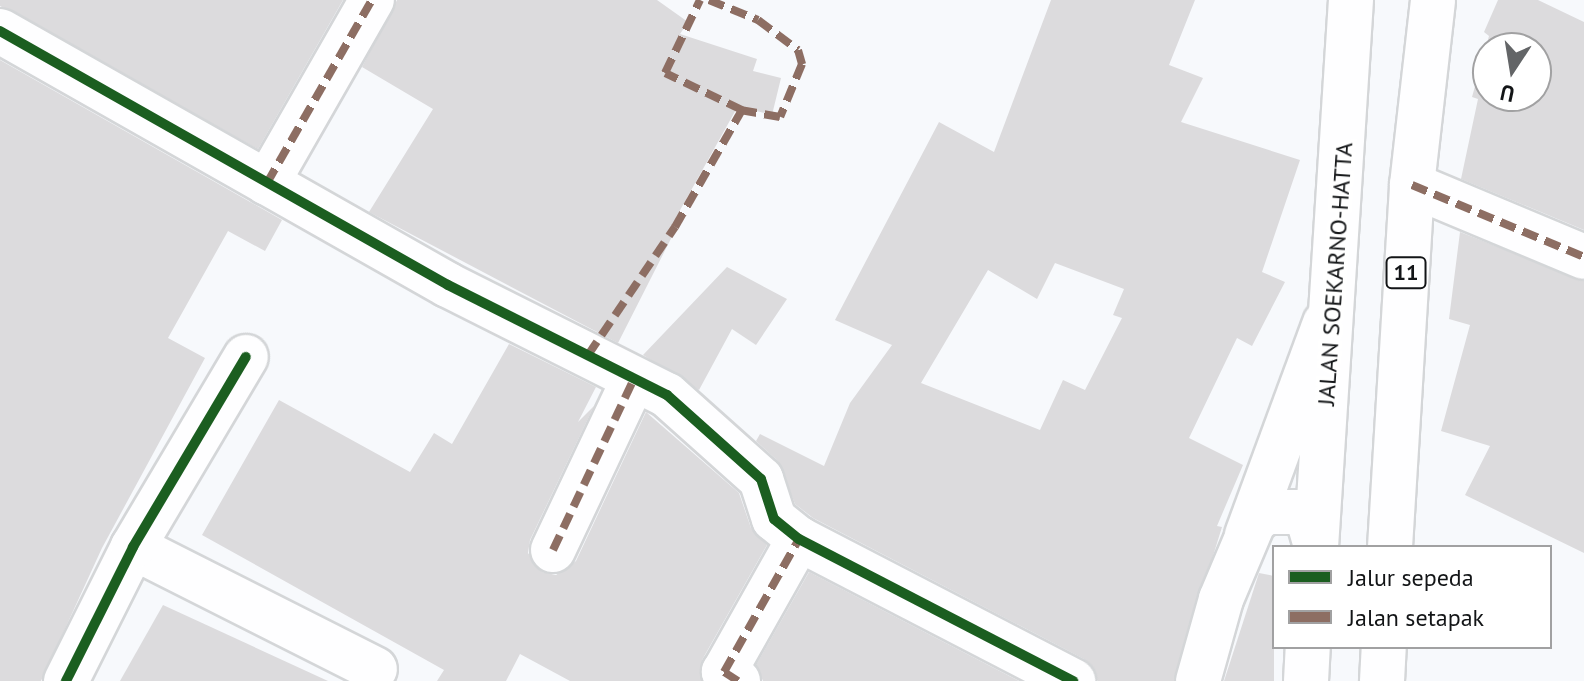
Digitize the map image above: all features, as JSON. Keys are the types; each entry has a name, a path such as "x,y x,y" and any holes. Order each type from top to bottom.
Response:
{"main road":[{"path":"267,183 372,0"},
{"name":"JALAN SOEKARNO-HATTA","path":"1316,545 1335,294 1351,0"},
{"name":"11","path":"1390,545 1412,185 1433,0"},
{"path":"0,31 267,183 667,395 761,479 774,519 799,539 1065,679"},
{"path":"1412,185 1584,257"},
{"path":"1198,681 1247,535 1335,294"},
{"path":"66,681 133,547 246,357"},
{"path":"553,550 634,379"},
{"path":"1247,535 1267,512 1282,509 1309,522 1315,545"},
{"path":"738,681 724,672 799,539"},
{"path":"133,547 375,669"},
{"path":"1306,681 1308,649"},
{"path":"1382,681 1384,649"}],"building":[{"path":"0,0 343,0 258,149 0,6"},
{"path":"397,0 657,0 688,22 680,34 757,59 753,71 781,78 772,115 738,106 679,212 683,215 618,343 369,212 433,109 362,67"},
{"path":"1051,0 1195,0 1169,65 1203,78 1181,122 1300,160 1262,272 1285,282 1252,346 1237,338 1189,438 1243,465 1217,526 1222,527 1174,681 1098,681 1084,659 813,518 795,504 778,461 756,441 760,434 824,466 850,403 892,345 835,320 939,122 994,152","holes":["1055,263 1124,289 1113,315 1122,318 1085,390 1063,380 1040,430 921,383 988,270 1037,299"]},
{"path":"1498,0 1538,0 1584,22 1584,230 1461,179 1475,112 1552,112 1552,32 1484,32"},
{"path":"0,60 282,220 265,251 228,231 168,338 205,358 102,548 41,681 0,681"},
{"path":"1460,232 1584,281 1584,553 1465,495 1490,446 1441,431 1470,325 1449,319"},
{"path":"727,267 787,299 756,345 732,329 699,390 643,355"},
{"path":"509,344 596,387 578,422 594,406 530,540 528,553 542,572 556,575 576,561 646,412 739,493 751,528 767,545 702,660 701,681 570,681 520,654 506,681 437,681 444,670 202,535 279,400 410,472 434,433 452,444"},
{"path":"809,572 1019,681 763,681 756,665"},
{"path":"1259,573 1272,576 1274,681 1224,681"},
{"path":"163,605 328,681 120,681"}],"marked path":[{"path":"267,183 372,0"},
{"path":"588,355 675,227 742,110 665,73 700,0"},
{"path":"709,0 758,20 798,50 802,64 780,117 742,110"},
{"path":"1412,185 1584,257"},
{"path":"553,550 634,379"},
{"path":"738,681 724,672 799,539"}],"cycle path":[{"path":"0,31 448,285 667,395 761,479 774,519 799,539 1073,681"},
{"path":"66,681 133,547 246,357"}]}
